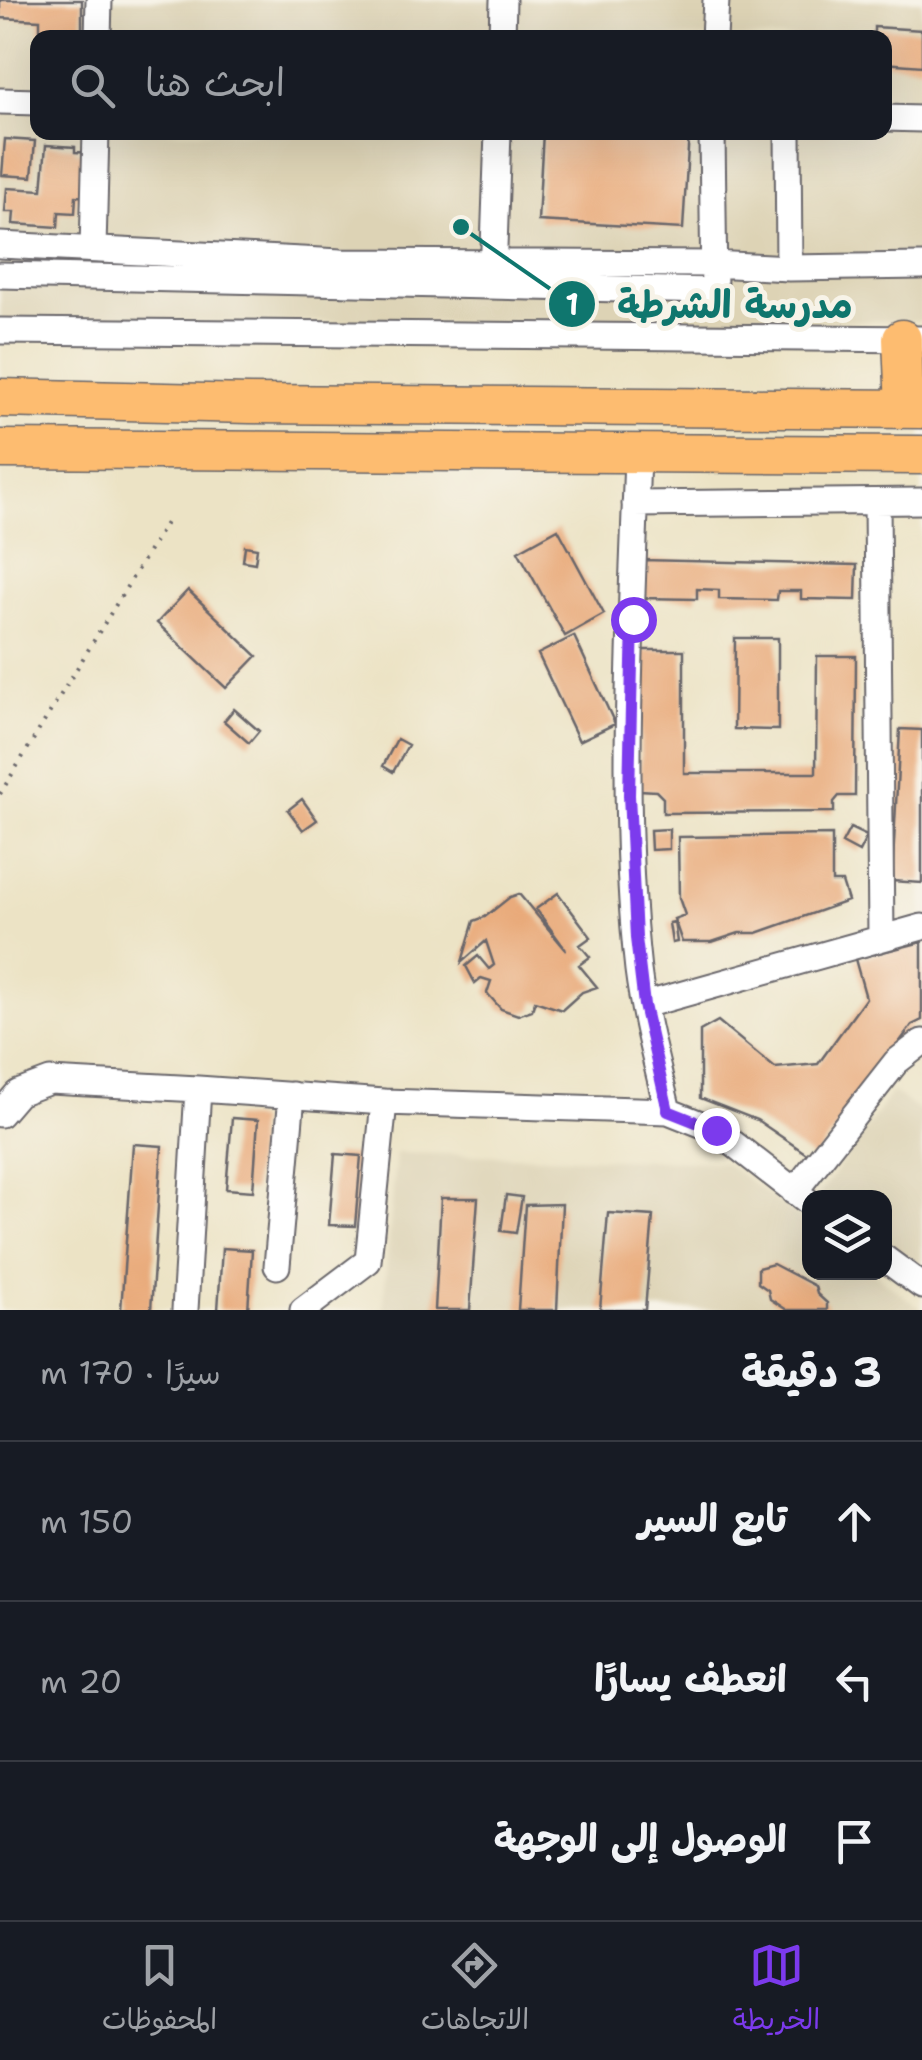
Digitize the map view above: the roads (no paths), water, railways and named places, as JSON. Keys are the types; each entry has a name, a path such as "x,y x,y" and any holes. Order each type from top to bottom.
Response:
{"highway":[{"path":"0,398 913,409 912,339"},
{"path":"0,448 922,455"}],"street":[{"path":"98,30 99,0"},
{"path":"502,30 503,0"},
{"path":"714,30 716,0"},
{"path":"0,101 30,102"},
{"path":"892,118 922,119"},
{"path":"93,250 96,140"},
{"path":"493,274 498,140"},
{"path":"712,140 712,264"},
{"path":"788,140 789,268"},
{"path":"0,245 341,262 493,274"},
{"path":"0,275 493,274 712,264 789,268 922,266"},
{"path":"0,331 912,339"},
{"path":"637,454 629,795 636,938 644,1005 668,1111"},
{"path":"635,504 922,501"},
{"path":"877,502 881,938"},
{"path":"644,1005 922,926"},
{"path":"808,1190 896,1062 922,1042"},
{"path":"0,1114 18,1092 50,1081 384,1102 668,1111 716,1130 802,1198"},
{"path":"185,1310 198,1088"},
{"path":"277,1266 292,1095"},
{"path":"303,1310 368,1262 384,1102"},
{"path":"892,1264 922,1286"}],"place":[{"name":"مدرسة الشرطة","path":"461,227"}]}
